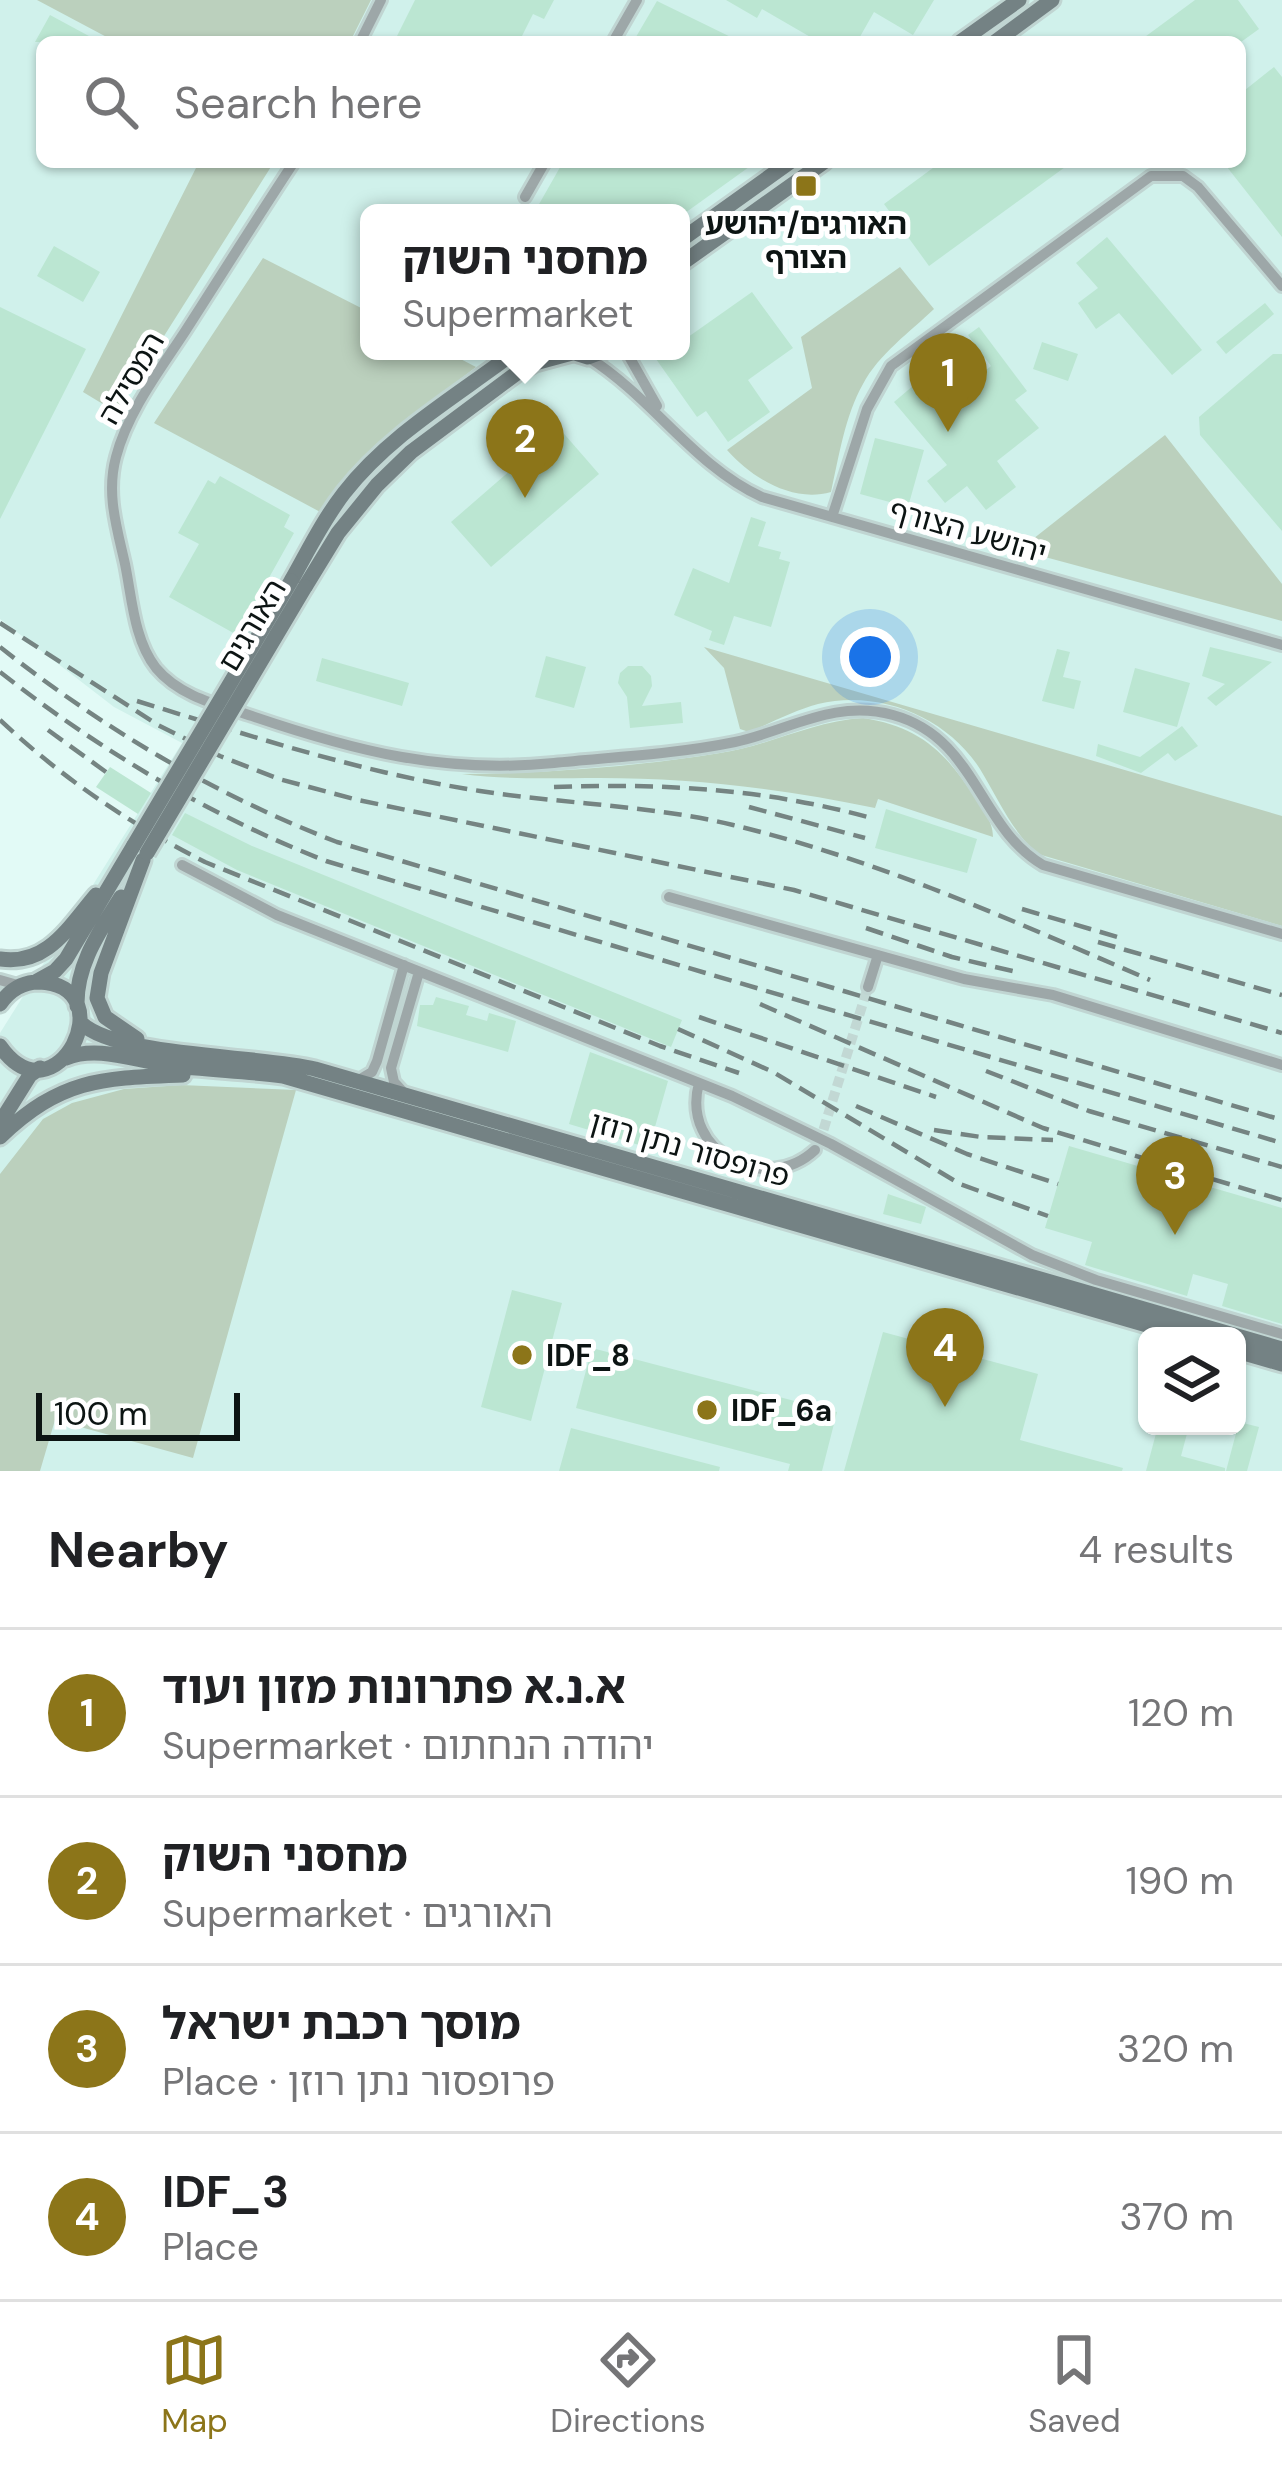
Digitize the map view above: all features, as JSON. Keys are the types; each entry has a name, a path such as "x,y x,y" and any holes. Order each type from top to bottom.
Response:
{"street":[{"path":"363,36 381,0"},
{"path":"616,36 637,0"},
{"path":"968,36 1019,0"},
{"path":"1003,36 1052,0"},
{"name":"המסילה","path":"289,168 138,405 117,452 112,504 144,646 169,680 204,700 342,746 431,763 553,763 734,742 829,712 896,715 948,746 1015,842 1038,862 1282,934"},
{"path":"525,197 542,168"},
{"path":"690,234 782,168"},
{"path":"690,259 816,168"},
{"path":"832,517 867,409 891,366 1151,176 1183,176 1198,187 1282,286"},
{"name":"האורגים","path":"298,584 325,520 368,466 401,435 504,360"},
{"name":"האורגים","path":"66,1058 77,1042 79,982 86,959 141,852 298,584 357,507 411,452 517,373 549,360"},
{"name":"יהושע הצורף","path":"593,360 630,387 695,452 742,488 1282,645"},
{"name":"יהושע הצורף","path":"631,360 666,419"},
{"path":"141,852 100,973 98,998 112,1024 168,1051"},
{"name":"האורגים","path":"0,1004 62,963 122,866 141,852"},
{"path":"0,959 23,960 46,951 122,866"},
{"path":"182,866 277,915 699,1083 831,1144 1032,1255 1096,1280 1282,1334"},
{"path":"668,897 974,982 1053,995 1282,1065"},
{"path":"868,987 878,956"},
{"path":"356,1082 372,1072 377,1060 404,965"},
{"path":"408,1096 394,1082 391,1068 419,971"},
{"path":"0,980 25,984"},
{"name":"פרופסור נתן רוזן","path":"25,984 42,982 61,989 96,1035 111,1040 168,1051 286,1062 1282,1348"},
{"name":"פרופסור נתן רוזן","path":"66,1058 80,1052 96,1053 310,1083 1154,1327"},
{"path":"2,1056 40,1068"},
{"path":"0,1123 30,1075 66,1058"},
{"path":"0,1137 37,1105 72,1087 124,1078 251,1072"},
{"path":"699,1083 694,1102 697,1120 705,1138 721,1153 743,1164 776,1168 794,1164 815,1150"},
{"path":"1246,1354 1282,1364"}],"shaded area":[{"path":"0,0 1282,0 1282,1471 0,1471 0,1033 182,743 114,707 0,619"},
{"path":"37,0 371,0 353,36 105,36"},
{"path":"196,168 270,168 116,412 83,392"},
{"path":"263,258 360,307 360,360 462,360 476,367 371,451 324,514 154,423"},
{"path":"900,267 934,309 886,353 863,384 847,423 831,492 788,491 748,470 727,450 812,388 801,337"},
{"path":"1165,435 1282,584 1282,621 1019,550"},
{"path":"704,647 1282,816 1282,926 1038,854 1013,825 966,751 910,711 841,700 809,707 749,732 740,729 724,668"},
{"path":"863,718 898,727 939,752 983,809 993,837 878,799 875,808 704,782 462,774 688,758"},
{"path":"181,1085 296,1090 193,1458 55,1420 40,1471 0,1471 0,1174 43,1119 72,1103 124,1089"}],"building":[{"path":"415,0 554,0 544,19 533,14 522,36 397,36"},
{"path":"726,0 934,0 913,35 874,12 860,36 809,36 762,9 757,18"},
{"path":"1195,0 1238,0 1259,29 1246,38 1146,36"},
{"path":"657,1 729,36 637,36"},
{"path":"50,15 89,36 38,36"},
{"path":"1274,67 1282,77 1282,237 1228,168 1246,168 1246,89"},
{"path":"560,168 748,168 690,209 690,204 539,204"},
{"path":"933,168 1064,168 929,266 884,204"},
{"path":"1107,237 1202,350 1172,375 1119,313 1096,329 1078,303 1098,288 1076,263"},
{"path":"54,246 100,272 83,302 37,276"},
{"path":"752,292 793,348 748,380 770,412 728,442 706,411 697,417 657,360 690,360 690,336"},
{"path":"1265,303 1274,314 1226,354 1216,342"},
{"path":"0,307 86,349 0,519"},
{"path":"979,327 1027,391 1015,400 1039,428 997,461 1016,487 986,510 967,486 945,503 927,481 947,465 894,402 927,374 949,400 991,366 968,335"},
{"path":"1042,342 1078,354 1068,381 1033,369"},
{"path":"1273,354 1282,354 1282,531 1200,435 1199,417"},
{"path":"559,428 599,474 491,567 451,522"},
{"path":"875,438 924,450 908,507 860,494"},
{"path":"220,476 290,515 284,527 294,533 237,635 169,597 199,544 178,533 208,480 215,484"},
{"path":"751,517 766,522 758,546 781,552 779,559 790,562 771,627 734,616 724,645 709,640 712,631 674,615 693,568 729,583"},
{"path":"1210,647 1272,662 1216,706 1207,698 1225,684 1202,676"},
{"path":"1057,649 1070,652 1063,677 1081,681 1074,709 1042,701"},
{"path":"546,656 586,667 574,708 535,697"},
{"path":"322,658 409,683 402,706 316,681"},
{"path":"628,666 642,666 651,676 652,686 642,706 681,702 683,723 630,728 627,697 618,683"},
{"path":"1135,668 1190,683 1177,727 1123,712"},
{"path":"1182,726 1198,746 1175,761 1168,753 1141,773 1096,756 1098,744 1140,757"},
{"path":"110,767 151,793 138,814 96,787"},
{"path":"886,809 977,839 967,873 875,848"},
{"path":"185,813 252,846 682,1020 671,1047 237,870 172,835"},
{"path":"436,997 469,1006 466,1015 487,1021 489,1013 516,1021 508,1052 417,1026 420,1005 433,1005"},
{"path":"590,1052 668,1081 649,1148 569,1124"},
{"path":"1069,1146 1282,1208 1282,1324 1222,1306 1228,1284 1193,1274 1187,1296 1085,1265 1092,1242 1045,1228"},
{"path":"888,1194 926,1207 921,1224 883,1214"},
{"name":"IDF_8","path":"512,1290 562,1303 531,1421 481,1407"},
{"path":"883,1332 1038,1374 1020,1440 1122,1471 844,1471"},
{"name":"IDF_6a","path":"592,1348 837,1412 822,1471 788,1471 790,1464 576,1408"},
{"path":"1246,1424 1259,1427 1247,1471 1226,1471 1236,1435 1246,1435"},
{"name":"IDF_6a","path":"571,1428 720,1467 719,1471 559,1471"},
{"path":"1156,1435 1187,1435 1181,1456 1225,1468 1225,1471 1146,1471"}],"tunnel":[{"path":"819,1144 868,987"}],"railway":[{"path":"0,623 158,725 279,779 358,800 794,890 1282,1033"},
{"path":"0,647 161,757 247,803 337,842 1282,1120"},
{"path":"0,672 156,778 239,823 326,861 1282,1143"},
{"path":"137,701 393,774 480,791 670,813 787,839 945,894 1150,980"},
{"path":"0,720 98,798 205,862 660,1046 739,1073"},
{"path":"48,730 106,772"},
{"path":"554,787 716,790 875,819"},
{"path":"749,807 865,838"},
{"path":"1022,909 1121,938"},
{"path":"866,928 952,957 1021,973"},
{"path":"1098,942 1282,995"},
{"path":"760,1004 1043,1128 1282,1200"},
{"path":"699,1017 936,1097"},
{"path":"678,1029 773,1072 960,1184 1048,1216"},
{"path":"986,1071 1089,1111 1282,1167"},
{"path":"856,1106 967,1154 1058,1184"},
{"path":"934,1130 1053,1140"}],"place":[{"name":"האורגים/יהושע הצורף","path":"806,186"},
{"name":"א.נ.א פתרונות מזון ועוד","path":"948,432"},
{"name":"מחסני השוק","path":"525,498"},
{"name":"מוסך רכבת ישראל","path":"1175,1235"},
{"name":"IDF_8","path":"522,1355"},
{"name":"IDF_3","path":"945,1407"},
{"name":"IDF_6a","path":"707,1410"}]}
